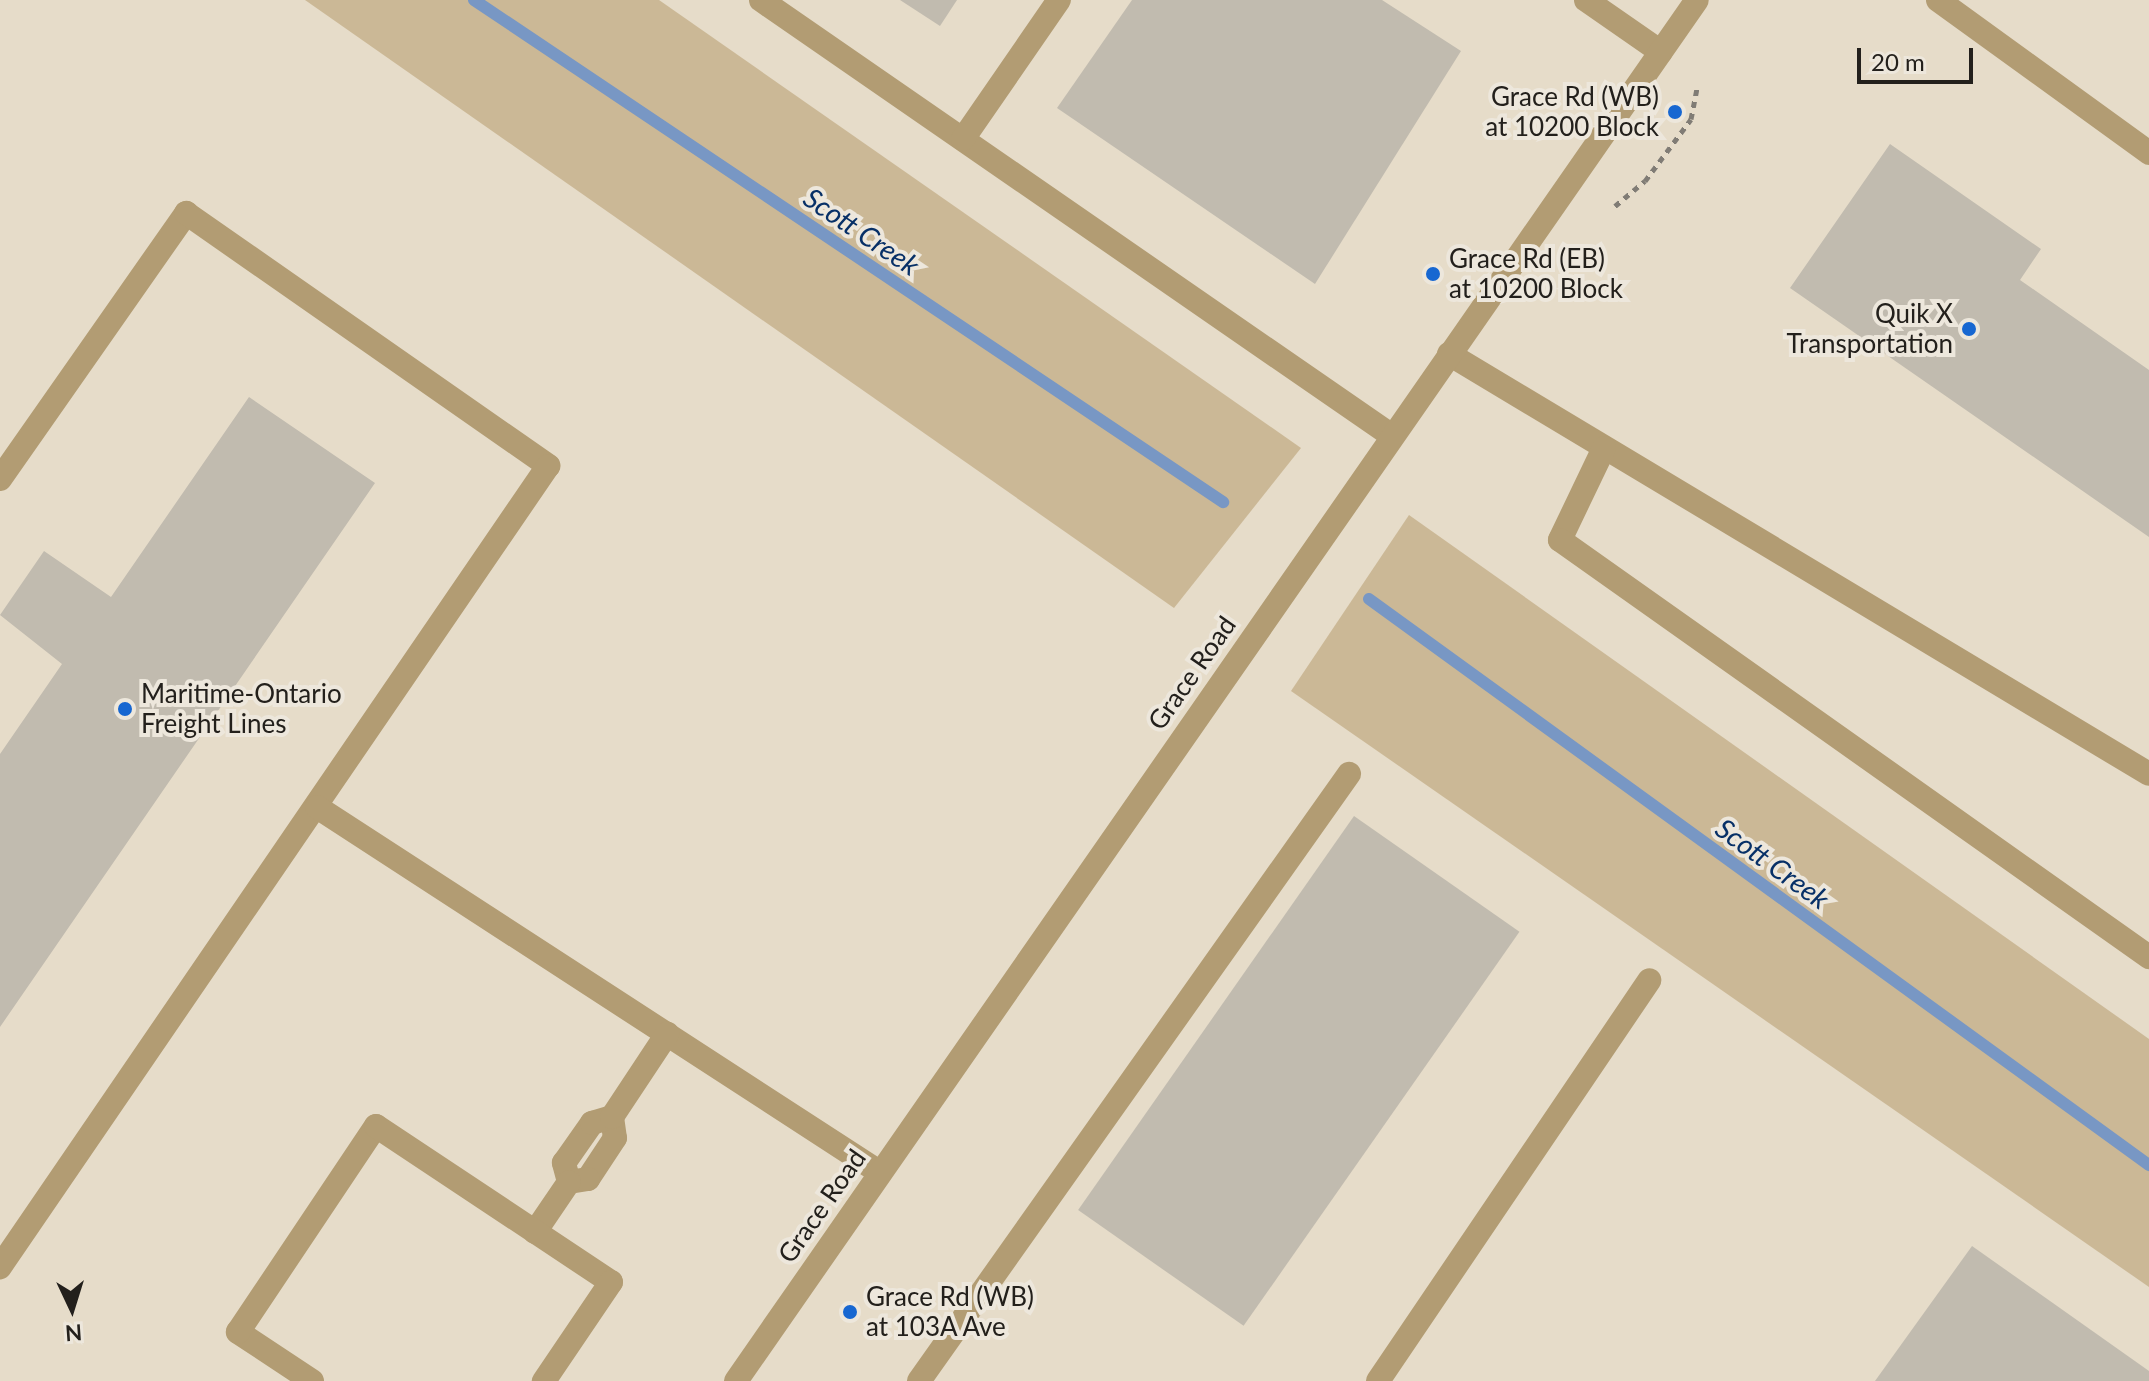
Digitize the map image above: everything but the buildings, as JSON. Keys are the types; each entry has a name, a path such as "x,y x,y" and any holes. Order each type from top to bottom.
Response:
{"street":[{"path":"761,0 1392,436"},
{"path":"963,139 1059,0"},
{"path":"1586,0 1661,52"},
{"name":"Grace Road","path":"736,1381 1697,0"},
{"path":"1938,0 2149,153"},
{"path":"0,479 186,213 548,466 0,1267"},
{"path":"1449,354 2149,774"},
{"path":"1604,448 1560,540 2149,957"},
{"path":"919,1381 1349,774"},
{"path":"317,807 879,1172"},
{"path":"1378,1381 1649,980"},
{"path":"535,1232 569,1182 564,1163 592,1123 612,1117 667,1034"},
{"path":"312,1381 238,1332 376,1126 611,1282 544,1381"}],"path":[{"path":"1615,206 1645,181 1691,119 1697,87"}],"shaded area":[{"path":"0,0 2149,0 2149,1381 0,1381"},
{"path":"305,0 659,0 1301,448 1174,608"},
{"path":"1409,515 2149,1039 2149,1287 1291,691"}],"waterway":[{"name":"Scott Creek","path":"474,0 1223,502"},
{"name":"Scott Creek","path":"1369,599 2149,1165"}],"place":[{"name":"Grace Rd (WB) at 10200 Block","path":"1675,112"},
{"name":"Grace Rd (EB) at 10200 Block","path":"1433,274"},
{"name":"Quik X Transportation","path":"1969,329"},
{"name":"Maritime-Ontario Freight Lines","path":"125,709"},
{"name":"Grace Rd (WB) at 103A Ave","path":"850,1312"}]}
